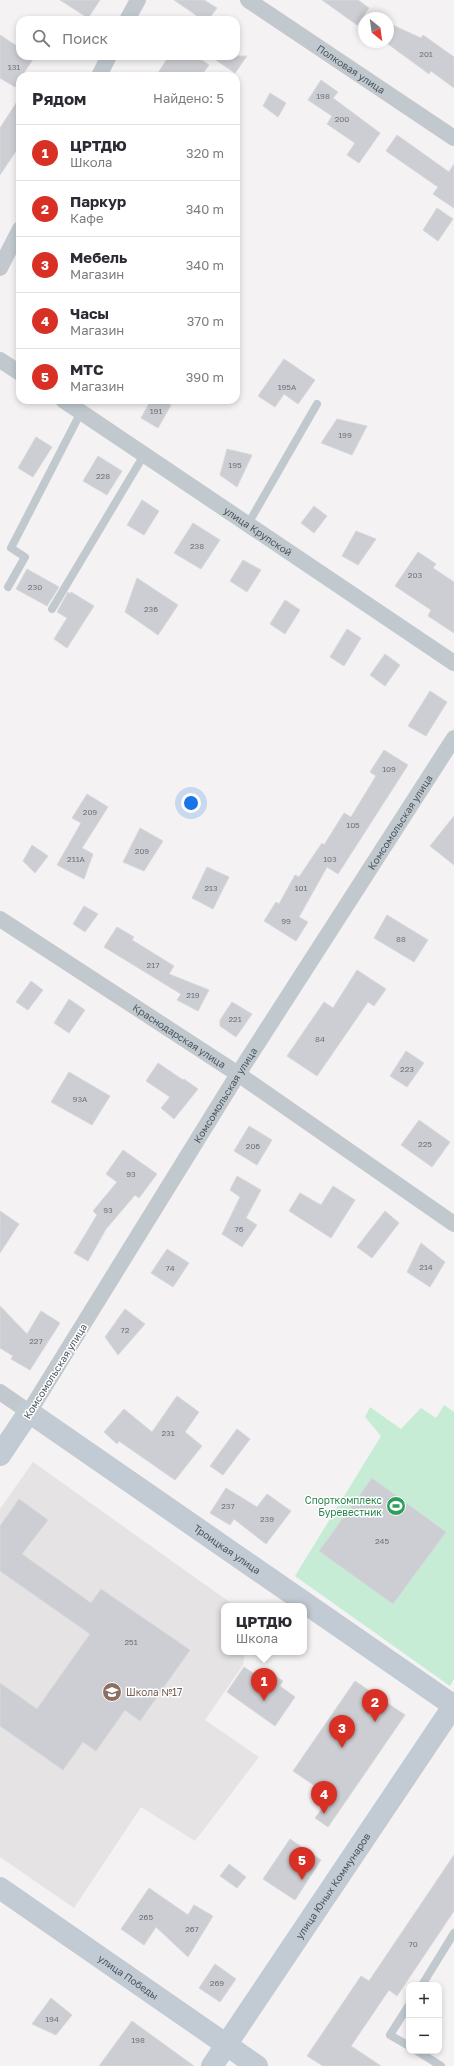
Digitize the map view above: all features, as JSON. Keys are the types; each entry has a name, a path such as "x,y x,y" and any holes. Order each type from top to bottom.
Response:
{"street":[{"path":"129,16 138,0"},
{"name":"Полковая улица","path":"248,0 454,138"},
{"path":"100,72 107,60"},
{"path":"0,268 16,237"},
{"path":"0,360 16,370"},
{"name":"улица Крупской","path":"68,404 454,663"},
{"name":"Комсомольская улица","path":"0,1455 29,1412 238,1074 454,738"},
{"name":"Краснодарская улица","path":"0,919 238,1074 454,1224"},
{"name":"Троицкая улица","path":"0,1392 305,1603"},
{"name":"Троицкая улица","path":"307,1604 454,1706"},
{"name":"улица Юных Коммунаров","path":"212,2066 454,1706"},
{"name":"улица Победы","path":"0,1888 226,2046 257,2066"}],"lane":[{"path":"248,524 317,404"},
{"path":"8,587 25,557 11,548 81,412"},
{"path":"52,609 144,455"},
{"path":"424,1982 454,1933"},
{"path":"406,2010 390,2035 406,2044"},
{"path":"421,2054 441,2066"}],"shaded area":[{"name":"Школа №17","path":"33,1462 231,1603 221,1603 221,1655 245,1655 243,1665 205,1720 259,1757 195,1841 141,1807 74,1908 0,1857 0,1509"}],"green space":[{"name":"Cпорткомплекс Буревестник","path":"444,1405 454,1412 454,1679 450,1686 295,1576 381,1436 365,1417 370,1407 401,1429 421,1408 436,1418"}],"building":[{"path":"60,0 100,0 89,16 85,16"},
{"path":"174,0 204,0 217,8 211,16 197,16"},
{"path":"322,0 358,0 369,8 366,12 358,12 357,25"},
{"path":"394,26 421,38 423,35 454,57 454,88 431,71 429,74 393,48"},
{"path":"0,35 16,45 16,60 32,60 25,72 16,72 15,87 0,78"},
{"path":"240,56 247,56 236,72 216,60 240,60"},
{"path":"166,60 202,60 209,65 204,72 159,72"},
{"path":"321,80 338,92 333,98 380,133 359,163 347,155 355,143 327,124 332,116 308,100"},
{"path":"270,93 286,103 278,117 263,106"},
{"path":"16,103 16,151 0,175 0,128"},
{"path":"397,135 449,172 454,164 454,208 433,194 438,187 386,151"},
{"path":"437,208 453,219 438,241 423,230"},
{"path":"284,359 315,380 298,404 284,394 275,407 258,396"},
{"path":"149,404 171,405 158,428 141,418"},
{"path":"337,419 367,426 352,455 321,443"},
{"path":"36,437 52,447 33,477 18,468"},
{"path":"227,449 252,455 237,487 220,475"},
{"path":"98,456 122,471 107,495 83,481"},
{"path":"142,500 159,511 144,535 127,525"},
{"path":"314,506 327,516 314,533 301,523"},
{"path":"193,523 220,540 201,569 174,553"},
{"path":"356,531 376,539 358,565 342,556"},
{"path":"418,552 436,564 433,568 454,582 454,633 428,616 431,610 395,586"},
{"path":"243,560 261,570 247,592 230,581"},
{"path":"27,569 59,587 47,606 16,589"},
{"path":"137,578 178,605 158,635 125,612"},
{"path":"68,592 70,594 71,592 94,606 67,648 54,639 67,618 57,612"},
{"path":"285,600 300,610 285,634 270,624"},
{"path":"347,629 361,638 344,666 330,657"},
{"path":"385,654 400,665 385,686 370,675"},
{"path":"430,691 447,702 426,736 408,726"},
{"path":"384,750 408,765 338,874 327,867 299,917 308,922 296,941 264,921 276,902 279,904 295,875 299,877 322,843 324,845 344,813 351,817 376,776 370,772"},
{"path":"87,794 108,807 82,848 93,854 84,879 57,865 81,823 72,818"},
{"path":"454,816 454,865 430,846"},
{"path":"140,828 163,841 144,871 123,862"},
{"path":"32,845 48,856 35,873 23,861"},
{"path":"207,867 229,877 213,909 192,898"},
{"path":"84,906 98,914 85,932 73,924"},
{"path":"387,915 428,940 414,962 374,938"},
{"path":"117,927 134,937 132,940 174,966 169,974 209,990 198,1011 177,1000 181,994 104,947"},
{"path":"357,970 386,989 374,1006 368,1002 317,1076 287,1056 324,1002 333,1008"},
{"path":"31,981 43,990 28,1010 16,1002"},
{"path":"69,999 85,1010 69,1033 54,1023"},
{"path":"232,1002 252,1014 236,1037 220,1026 220,1020"},
{"path":"406,1051 424,1063 407,1087 390,1076"},
{"path":"158,1063 198,1089 174,1119 161,1108 170,1097 146,1081"},
{"path":"69,1072 110,1096 92,1125 51,1102"},
{"path":"419,1120 450,1142 432,1167 401,1145"},
{"path":"249,1126 272,1140 257,1165 234,1151"},
{"path":"123,1150 157,1174 139,1198 135,1195 106,1229 88,1261 74,1253 97,1215 93,1211 117,1182 106,1174"},
{"path":"237,1176 261,1190 246,1218 257,1225 242,1247 222,1234 240,1197 230,1190"},
{"path":"333,1186 355,1200 331,1238 289,1211 300,1193 321,1205"},
{"path":"0,1211 19,1224 0,1253"},
{"path":"385,1211 399,1223 372,1258 357,1247"},
{"path":"421,1243 445,1262 430,1287 407,1272"},
{"path":"167,1249 189,1263 173,1287 151,1273"},
{"path":"0,1306 27,1334 41,1311 60,1323 30,1370 11,1359 13,1356 0,1348"},
{"path":"125,1309 145,1324 118,1355 105,1337"},
{"path":"177,1396 199,1412 185,1432 202,1446 175,1480 119,1441 117,1444 104,1432 124,1409 152,1432"},
{"path":"237,1429 250,1439 223,1475 210,1466"},
{"path":"372,1478 446,1532 393,1604 319,1551"},
{"path":"226,1488 257,1507 267,1494 291,1511 266,1544 234,1519 230,1525 210,1513"},
{"path":"19,1499 48,1520 22,1554 91,1603 101,1589 190,1650 140,1721 125,1710 96,1751 83,1742 63,1770 0,1726 0,1683 37,1709 90,1634 0,1571 0,1526"},
{"path":"244,1667 259,1677 264,1669 283,1681 280,1686 295,1697 275,1726 227,1692"},
{"path":"355,1681 405,1715 328,1827 315,1818 331,1797 293,1771"},
{"path":"290,1839 321,1860 295,1900 263,1879"},
{"path":"454,1855 454,1911 397,1996 389,1990 351,2046 381,2066 323,2066 307,2056 361,1976 369,1981"},
{"path":"229,1864 246,1877 237,1888 220,1876"},
{"path":"149,1888 188,1915 194,1905 213,1916 188,1957 156,1927 144,1945 121,1929"},
{"path":"215,1964 236,1979 220,2002 199,1988"},
{"path":"51,1998 72,2015 56,2035 32,2024"},
{"path":"132,2021 194,2066 99,2066"}],"place":[{"name":"Cпорткомплекс Буревестник","path":"396,1506"},
{"name":"Школа №17","path":"112,1692"},
{"name":"ЦРТДЮ","path":"264,1701"},
{"name":"Паркур","path":"375,1722"},
{"name":"Мебель","path":"342,1748"},
{"name":"Часы","path":"324,1814"},
{"name":"МТС","path":"302,1880"}]}
